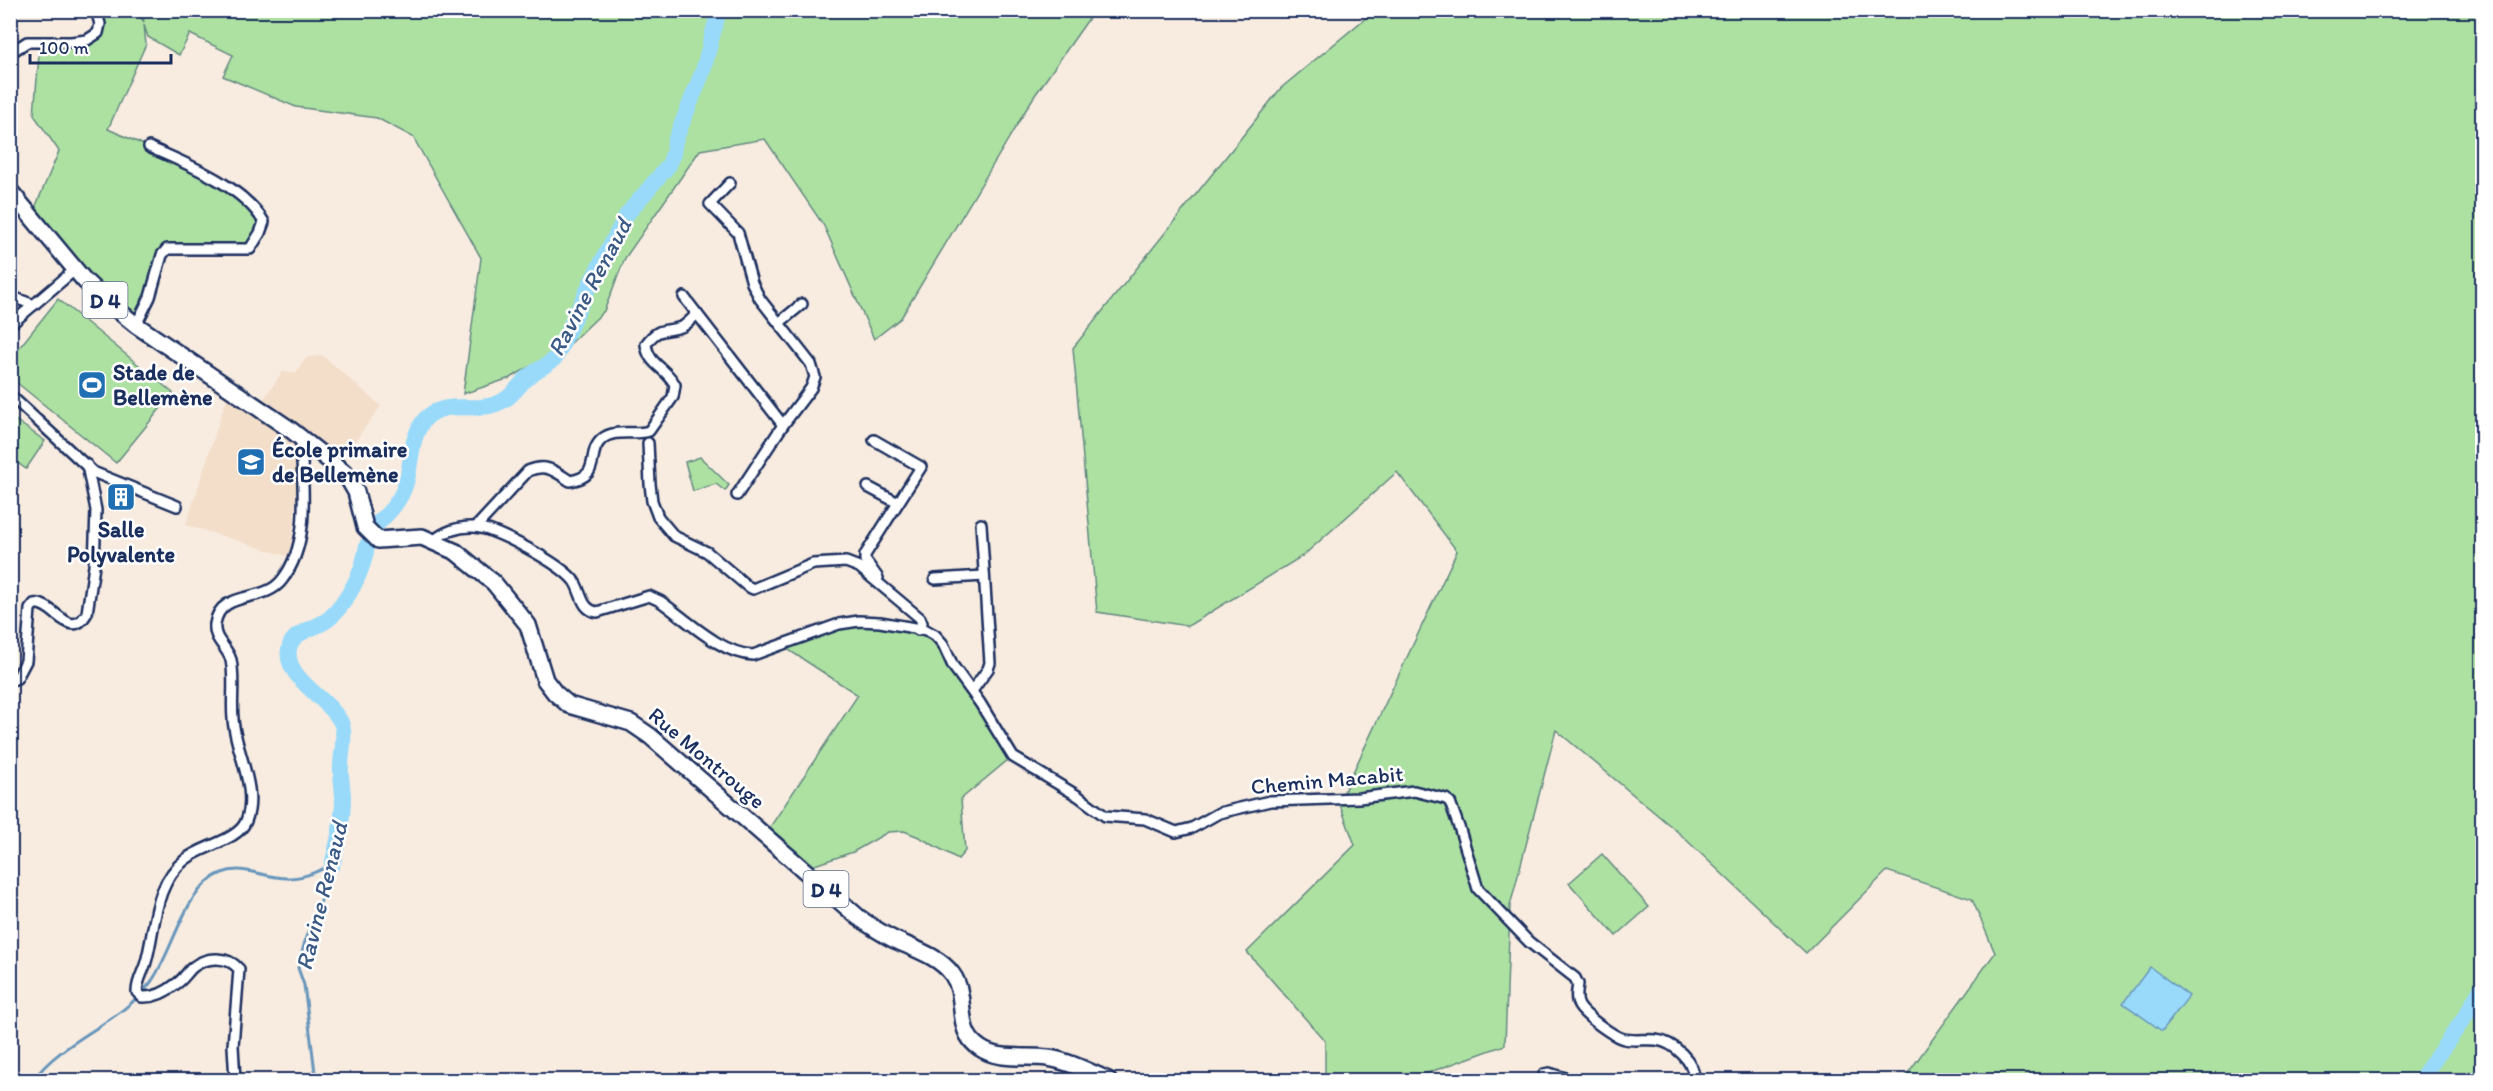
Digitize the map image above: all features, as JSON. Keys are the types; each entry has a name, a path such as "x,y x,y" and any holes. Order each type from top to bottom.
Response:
{"main road":[{"name":"Rue Montrouge","path":"10,191 104,299 136,325 221,384 259,407 345,473 356,492 365,527 378,540 422,537 447,547 471,563 494,583 528,625 545,680 569,705 610,715 631,723 858,917 891,938 942,962 953,974 959,988 964,1031 972,1042 982,1050 997,1055 1059,1061 1108,1080"}],"street":[{"path":"10,53 27,42 87,40 98,33 100,24 97,12"},
{"path":"136,325 150,297 162,255 167,249 250,249 264,222 256,209 232,189 149,147"},
{"path":"730,183 710,204 738,233 752,283 760,299 811,364 815,378 811,388 783,425 737,495"},
{"path":"10,325 71,273 74,267"},
{"path":"10,296 33,305"},
{"path":"684,297 783,425"},
{"path":"779,323 802,304"},
{"path":"432,542 462,527 476,527 528,471 540,466 552,469 570,481 582,479 592,466 597,445 603,438 649,430 673,397 675,385 647,354 646,344 652,336 665,329 682,327 697,314"},
{"path":"10,395 93,472 177,506"},
{"path":"235,1080 233,1046 239,969 233,961 204,960 192,968 176,985 158,996 142,997 137,992 137,981 146,963 155,909 172,875 184,860 230,837 246,822 250,798 233,720 233,677 229,653 215,634 216,622 219,612 227,603 255,597 281,582 294,559 304,498 301,439"},
{"path":"874,440 921,467 865,555 865,560 882,586"},
{"path":"648,442 652,501 658,517 674,536 707,552 753,589 806,567 834,561 860,567 920,618 922,623 918,630"},
{"path":"10,681 17,678 26,661 30,609 34,604 45,605 65,622 72,624 84,620 87,614 94,566 96,510 87,465"},
{"path":"868,487 898,503"},
{"path":"972,691 990,663 981,524"},
{"name":"Chemin Macabit","path":"476,527 484,528 543,556 574,581 583,602 592,611 597,612 649,596 660,601 723,647 741,654 753,655 839,624 859,621 880,622 935,634 944,644 953,666 972,691 1013,757 1078,796 1105,816 1145,819 1161,828 1176,832 1192,828 1219,813 1270,801 1359,798 1414,791 1446,799 1450,802 1460,830 1478,889 1528,942 1575,978 1578,984 1576,997 1586,1015 1622,1039 1659,1040 1676,1049 1690,1063 1694,1080"},
{"path":"935,579 984,576"},
{"path":"1545,1080 1544,1074 1550,1073 1572,1080"}],"shaded area":[{"name":"École primaire de Bellemène","path":"322,355 381,406 341,460 262,402 282,372 296,372 306,358"},
{"name":"École primaire de Bellemène","path":"227,397 295,441 298,483 290,557 186,525"}],"green space":[{"path":"136,11 144,22 142,11 1094,11 1033,98 901,318 874,339 824,226 765,139 700,150 625,258 604,311 570,344 510,378 463,394 481,258 413,137 377,118 296,107 223,76 233,55 190,34 179,55 148,37 144,25 146,44 108,129 176,159 232,189 264,222 250,249 167,249 136,325 32,215 59,151 34,115 40,42 71,42 78,48 98,33 98,13"},
{"path":"1365,11 2482,11 2482,1080 1903,1080 1995,953 1972,899 1887,871 1806,953 1679,833 1556,730 1510,906 1505,1045 1408,1080 1325,1080 1325,1041 1247,952 1355,845 1339,802 1457,551 1397,472 1304,555 1188,626 1097,612 1073,348 1281,88 1368,16"},
{"name":"Stade de Bellemène","path":"58,299 173,393 116,463 11,378 11,358"},
{"path":"11,417 45,441 26,469 11,458"},
{"path":"700,457 729,485 725,491 716,484 693,491 685,462"},
{"path":"859,621 935,635 1009,759 961,799 965,851 958,859 904,831 888,832 853,852 803,869 764,836 858,695 784,647"},
{"path":"1602,854 1649,907 1616,936 1569,883"}],"water":[{"path":"2150,967 2189,996 2162,1031 2123,1003"}],"waterway":[{"name":"Ravine Renaud","path":"377,524 394,505 404,489 414,441 426,418 442,409 487,406 501,402 531,375 556,357 592,280 627,214 669,165 675,141 703,71 719,10"},
{"name":"Ravine Renaud","path":"332,865 342,815 343,730 337,716 293,670 289,660 289,649 295,638 326,621 344,602 355,584 367,545"},
{"path":"33,1080 60,1053 138,997 159,969 189,905 209,880 222,873 239,870 280,878 295,878 332,865"},
{"name":"Ravine Renaud","path":"316,1080 304,985 298,968 306,937 322,898 332,865"},
{"path":"2420,1080 2463,1020 2482,987"}],"place":[{"name":"Stade de Bellemène","path":"92,385"},
{"name":"École primaire de Bellemène","path":"251,462"},
{"name":"Salle Polyvalente","path":"121,497"}]}
